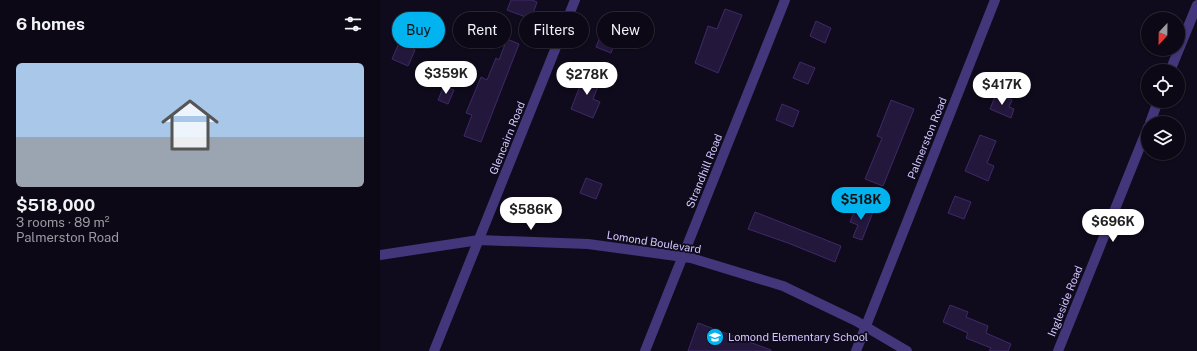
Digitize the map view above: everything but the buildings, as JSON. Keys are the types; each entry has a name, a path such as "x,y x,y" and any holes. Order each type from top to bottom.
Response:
{"street":[{"name":"Glencairn Road","path":"434,351 575,0"},
{"name":"Strandhill Road","path":"644,351 785,0"},
{"name":"Palmerston Road","path":"856,351 995,0"},
{"path":"1173,64 1197,5"},
{"name":"Ingleside Road","path":"1058,351 1141,144"},
{"name":"Lomond Boulevard","path":"380,256 479,240 588,244 682,258 691,258 783,286 856,321 907,351"}],"place":[{"name":"Lomond Elementary School","path":"715,337"}]}
